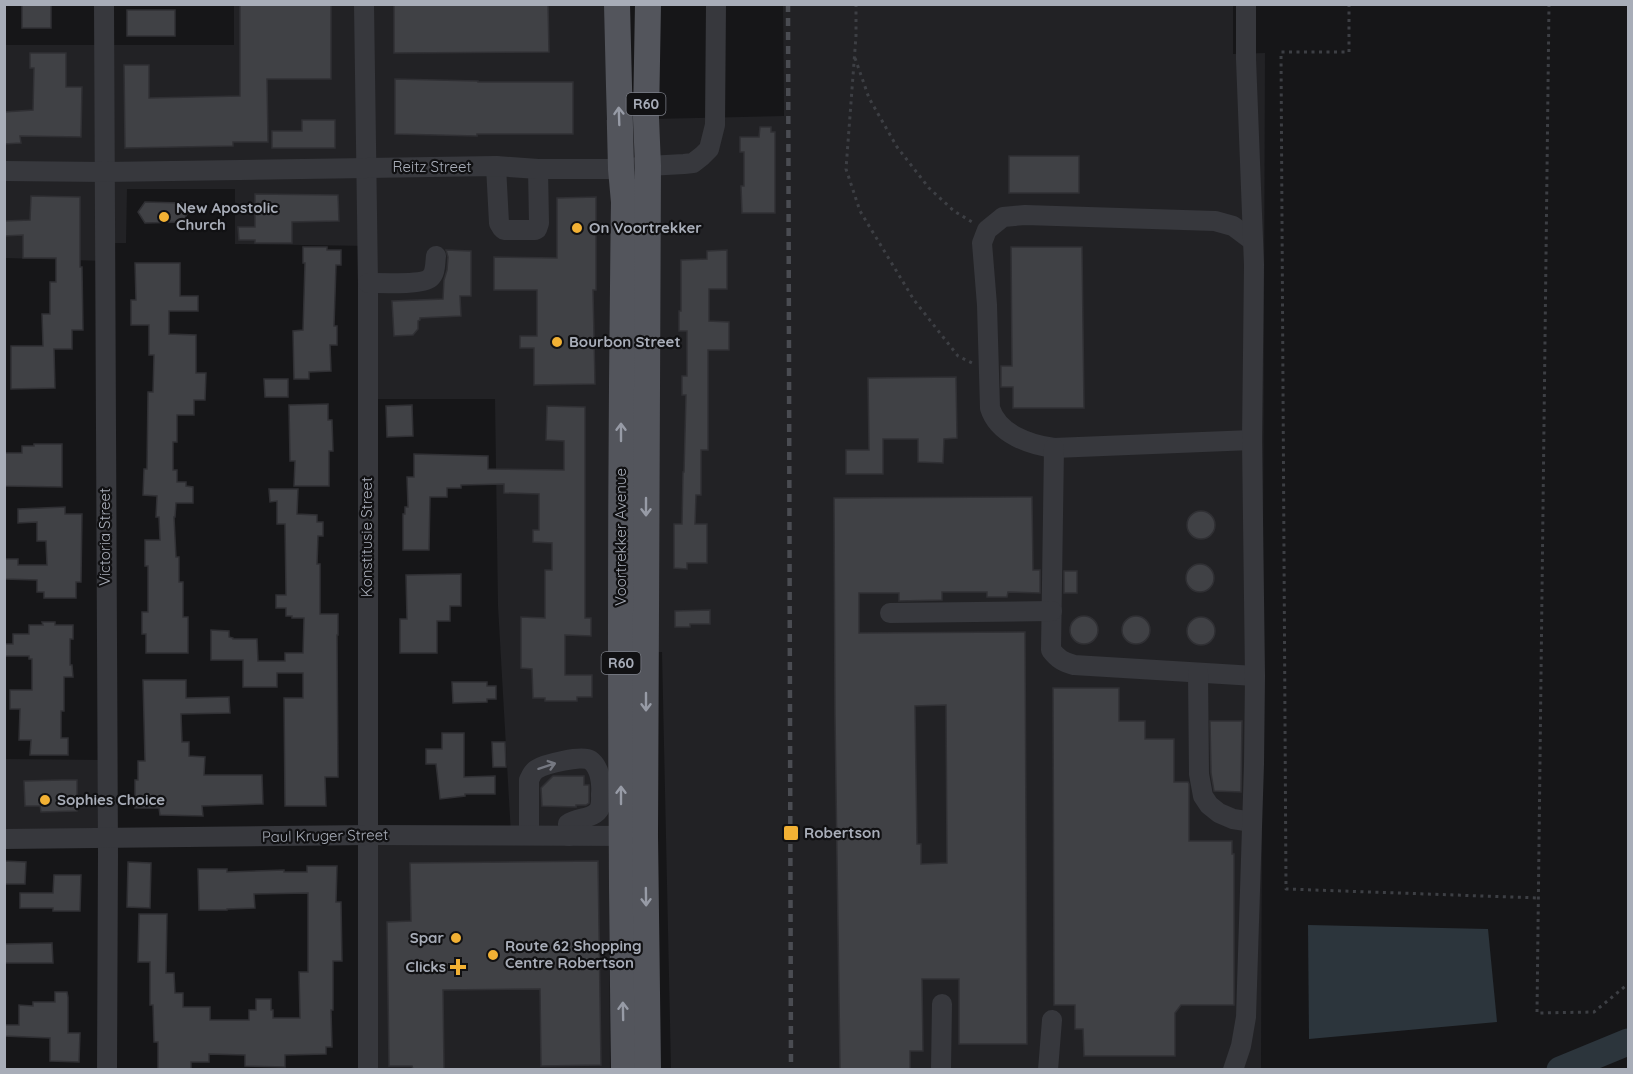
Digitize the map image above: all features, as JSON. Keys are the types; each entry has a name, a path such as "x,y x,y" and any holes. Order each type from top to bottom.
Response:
{"main road":[{"name":"Voortrekker Avenue","path":"617,12 624,202 620,549 633,836 648,1070"},
{"path":"617,12 648,13"},
{"name":"Voortrekker Avenue","path":"624,1070 633,836 648,166 646,118 648,13"}],"street":[{"name":"Victoria Street","path":"104,4 107,1070"},
{"name":"Konstitusie Street","path":"364,4 368,283 368,1070"},
{"name":"Reitz Street","path":"4,171 105,172 496,166 538,169 621,169 693,163 709,149 715,125 716,4"},
{"path":"1233,1070 1246,1017 1255,676 1252,440 1254,265 1246,4"},
{"path":"496,166 499,223 504,230 537,229 539,223 538,169"},
{"path":"1252,440 1054,448 1018,439 997,421 990,408 987,305 982,243 987,230 1003,217 1025,215 1215,221 1233,226 1253,241"},
{"path":"368,283 427,280 434,273 436,256"},
{"path":"1054,448 1052,650 1057,657 1065,663 1074,665 1255,676"},
{"path":"890,612 1052,611"},
{"path":"1198,673 1199,774 1203,796 1219,813 1233,819 1252,822"},
{"path":"529,835 529,780 533,772 538,768 585,758 592,762 598,771 602,783 601,805 595,813 568,824 569,836"},
{"name":"Paul Kruger Street","path":"4,839 368,835 633,836"},
{"path":"941,1070 942,1004"},
{"path":"1048,1070 1052,1020"}],"path":[{"path":"856,4 846,170 860,211 914,300 958,356 971,362 989,364"},
{"path":"1349,4 1349,52 1281,52 1286,889 1539,898"},
{"path":"1549,4 1537,1013 1594,1012 1629,984"},
{"path":"854,56 870,98 897,147 929,188 954,211 987,230"}],"shaded area":[{"path":"234,5 606,5 606,120 784,116 783,5 1233,5 1233,54 1265,53 1261,1069 671,1069 662,652 608,655 610,1069 374,1069 372,836 511,835 498,606 495,399 368,399 370,246 235,244 235,189 127,189 126,243 106,243 105,261 5,258 5,45 234,45"},
{"path":"5,759 104,760 105,834 5,835"},
{"path":"1308,925 1488,929 1497,1022 1309,1039"}],"building":[{"path":"22,4 51,4 51,28 22,28"},
{"path":"240,4 331,4 331,79 267,79 268,142 233,142 233,146 125,148 124,65 149,65 149,98 240,96"},
{"path":"394,4 548,4 549,52 394,53"},
{"path":"127,10 175,10 175,36 127,36"},
{"path":"30,53 66,53 66,87 82,87 81,137 20,136 21,143 4,144 4,112 33,110 34,68 30,68"},
{"path":"395,79 573,82 573,134 477,134 477,136 395,134"},
{"path":"302,120 335,120 335,148 272,148 272,131 302,131"},
{"path":"760,127 771,127 771,132 775,132 775,213 742,213 741,186 744,186 744,152 740,152 740,137 759,137"},
{"path":"1009,156 1079,156 1079,193 1009,193"},
{"path":"255,194 338,195 339,221 292,222 292,243 255,243 255,240 239,240 238,227 255,227"},
{"path":"31,196 80,197 83,330 72,330 72,349 54,349 55,388 11,389 11,346 43,346 42,314 50,314 50,282 56,282 56,258 23,258 23,235 4,236 4,221 30,220"},
{"path":"596,197 596,290 593,290 595,384 534,385 534,348 520,348 520,336 537,336 537,290 494,290 494,257 557,258 557,198"},
{"name":"New Apostolic Church","path":"145,202 182,203 188,212 183,222 145,223 138,212"},
{"path":"303,247 327,247 327,250 341,250 341,265 336,265 334,326 337,326 337,345 330,345 331,371 309,372 309,379 294,379 293,331 303,330 305,263 303,263"},
{"path":"1011,247 1082,247 1084,408 1013,408 1013,387 1001,387 1001,366 1012,366"},
{"path":"446,250 471,251 471,296 460,296 461,316 420,318 418,329 413,335 394,336 392,301 443,299 448,257"},
{"path":"727,250 727,289 709,289 709,321 729,322 729,350 708,350 708,450 701,450 701,495 696,495 695,524 707,524 707,563 687,563 687,569 674,568 674,524 682,524 686,395 682,395 682,376 687,376 687,331 679,331 681,260 707,259 707,251"},
{"path":"135,263 180,263 180,296 198,296 198,311 169,311 169,334 196,335 196,373 206,373 205,400 194,400 194,415 177,415 177,442 173,442 173,470 177,470 177,482 186,482 186,486 193,487 193,503 176,503 174,517 176,557 179,557 179,582 183,582 183,617 188,617 188,653 146,653 146,634 142,634 142,612 148,612 148,566 145,566 145,540 160,540 159,517 156,517 157,496 143,495 144,469 147,469 148,392 153,392 154,355 149,355 149,325 131,325 131,300 136,300"},
{"path":"956,377 957,438 944,439 943,463 918,462 918,439 883,439 883,474 846,474 846,450 869,450 868,378"},
{"path":"264,379 288,379 288,397 265,397"},
{"path":"328,404 328,420 332,420 333,451 329,451 329,486 294,486 295,461 290,461 289,405"},
{"path":"412,405 413,436 387,437 386,406"},
{"path":"547,406 585,407 585,618 591,618 591,636 565,635 565,675 592,675 592,697 577,697 577,701 545,701 545,698 533,698 532,669 521,668 521,617 545,618 545,570 552,570 552,543 533,542 533,530 539,530 539,494 504,493 504,484 461,485 461,488 447,488 447,497 430,497 429,550 403,550 403,514 405,514 405,507 408,507 407,477 414,477 414,454 488,456 488,469 564,470 564,441 546,440"},
{"path":"34,444 62,444 62,487 5,486 4,453 22,453 22,446 34,446"},
{"path":"269,489 298,489 297,514 317,515 317,522 323,522 323,536 318,536 317,564 320,564 320,614 338,614 338,777 325,777 326,806 285,806 284,698 303,698 303,673 277,673 277,687 243,687 243,660 211,660 211,630 229,631 229,637 233,639 257,639 258,661 285,661 285,653 303,653 304,618 286,616 286,608 276,608 276,595 286,595 285,524 277,524 277,501 270,502"},
{"path":"1032,497 1033,570 1040,570 1040,593 1008,592 1007,597 987,597 987,592 942,592 942,600 899,601 899,593 859,593 859,633 1025,632 1027,1044 959,1044 959,979 922,979 923,1051 910,1051 910,1070 840,1070 834,498","holes":["946,705 947,863 921,864 921,844 917,844 915,706"]},
{"path":"65,507 65,514 82,514 81,582 76,582 76,598 44,598 44,592 37,592 37,580 4,579 4,559 18,559 18,565 47,565 46,541 37,541 37,522 18,523 18,509"},
{"path":"1201,511 1211,515 1215,525 1211,535 1201,539 1191,535 1187,525 1191,515"},
{"path":"1200,564 1210,568 1214,578 1210,588 1200,592 1190,588 1186,578 1190,568"},
{"path":"1064,571 1077,571 1077,593 1064,593"},
{"path":"461,574 461,606 450,606 450,621 437,621 437,653 400,653 400,619 407,619 406,575"},
{"path":"710,610 710,624 675,627 675,611"},
{"path":"1084,616 1094,620 1098,630 1094,640 1084,644 1074,640 1070,630 1074,620"},
{"path":"1136,616 1146,620 1150,630 1146,640 1136,644 1126,640 1122,630 1126,620"},
{"path":"1201,617 1211,621 1215,631 1211,641 1201,645 1191,641 1187,631 1191,621"},
{"path":"42,622 73,625 73,639 70,639 70,665 72,665 73,677 64,677 64,711 61,711 61,738 68,738 68,755 30,755 31,740 19,740 20,709 10,709 10,690 32,690 32,659 29,659 29,656 4,656 4,644 13,644 13,634 29,634 29,625 43,625"},
{"path":"143,680 186,680 186,698 229,697 230,713 181,714 182,742 189,742 189,756 205,757 204,775 262,775 263,804 202,806 203,816 160,815 159,808 135,808 138,761 145,761"},
{"path":"452,682 487,682 487,686 496,686 496,699 487,699 487,702 453,703"},
{"path":"1053,688 1119,688 1119,721 1145,721 1145,739 1174,739 1174,782 1188,782 1189,784 1189,841 1232,841 1232,854 1234,854 1234,1005 1181,1005 1175,1013 1175,1056 1084,1056 1083,1029 1075,1029 1075,1005 1054,1005"},
{"path":"1210,721 1242,721 1241,792 1214,791 1211,773"},
{"path":"442,733 464,733 464,777 495,776 495,794 465,794 465,796 440,799 436,764 426,764 426,749 442,749"},
{"path":"492,742 505,742 506,767 493,767"},
{"path":"553,776 584,776 584,785 589,785 589,803 576,805 576,807 542,806 541,788"},
{"path":"77,780 77,811 41,812 40,806 25,806 24,781"},
{"path":"4,861 26,862 25,884 4,884"},
{"name":"Route 62 Shopping Centre Robertson","path":"598,861 601,1065 541,1066 540,989 443,990 444,1069 389,1066 387,922 411,921 410,863"},
{"path":"128,862 151,863 150,908 127,907"},
{"path":"307,866 337,866 336,902 341,902 342,961 333,961 332,1047 326,1047 326,1054 285,1055 285,1067 245,1066 245,1055 209,1054 209,1062 191,1062 191,1069 158,1069 158,1042 154,1042 153,1005 150,1005 150,962 138,962 139,914 167,914 166,973 174,973 175,993 183,993 183,1007 210,1007 210,1020 249,1020 249,1010 256,1010 256,999 271,999 273,1018 300,1018 299,972 308,972 308,893 254,894 255,908 199,910 198,869 227,869 227,872 284,870 284,872 307,872"},
{"path":"54,875 81,875 80,911 20,908 20,893 53,893"},
{"path":"52,943 53,963 5,963 4,944"},
{"path":"55,992 67,992 68,1033 80,1033 79,1062 50,1061 50,1038 4,1036 4,1025 19,1025 19,1005 33,1006 33,1002 55,1002"}],"waterway":[{"path":"1560,1070 1628,1042"}],"railway":[{"path":"788,4 791,1070"}],"place":[{"name":"New Apostolic Church","path":"164,217"},
{"name":"On Voortrekker","path":"577,228"},
{"name":"Bourbon Street","path":"557,342"},
{"name":"Sophies Choice","path":"45,800"},
{"name":"Robertson","path":"791,833"},
{"name":"Spar","path":"456,938"},
{"name":"Route 62 Shopping Centre Robertson","path":"493,955"},
{"name":"Clicks","path":"458,967"}]}
